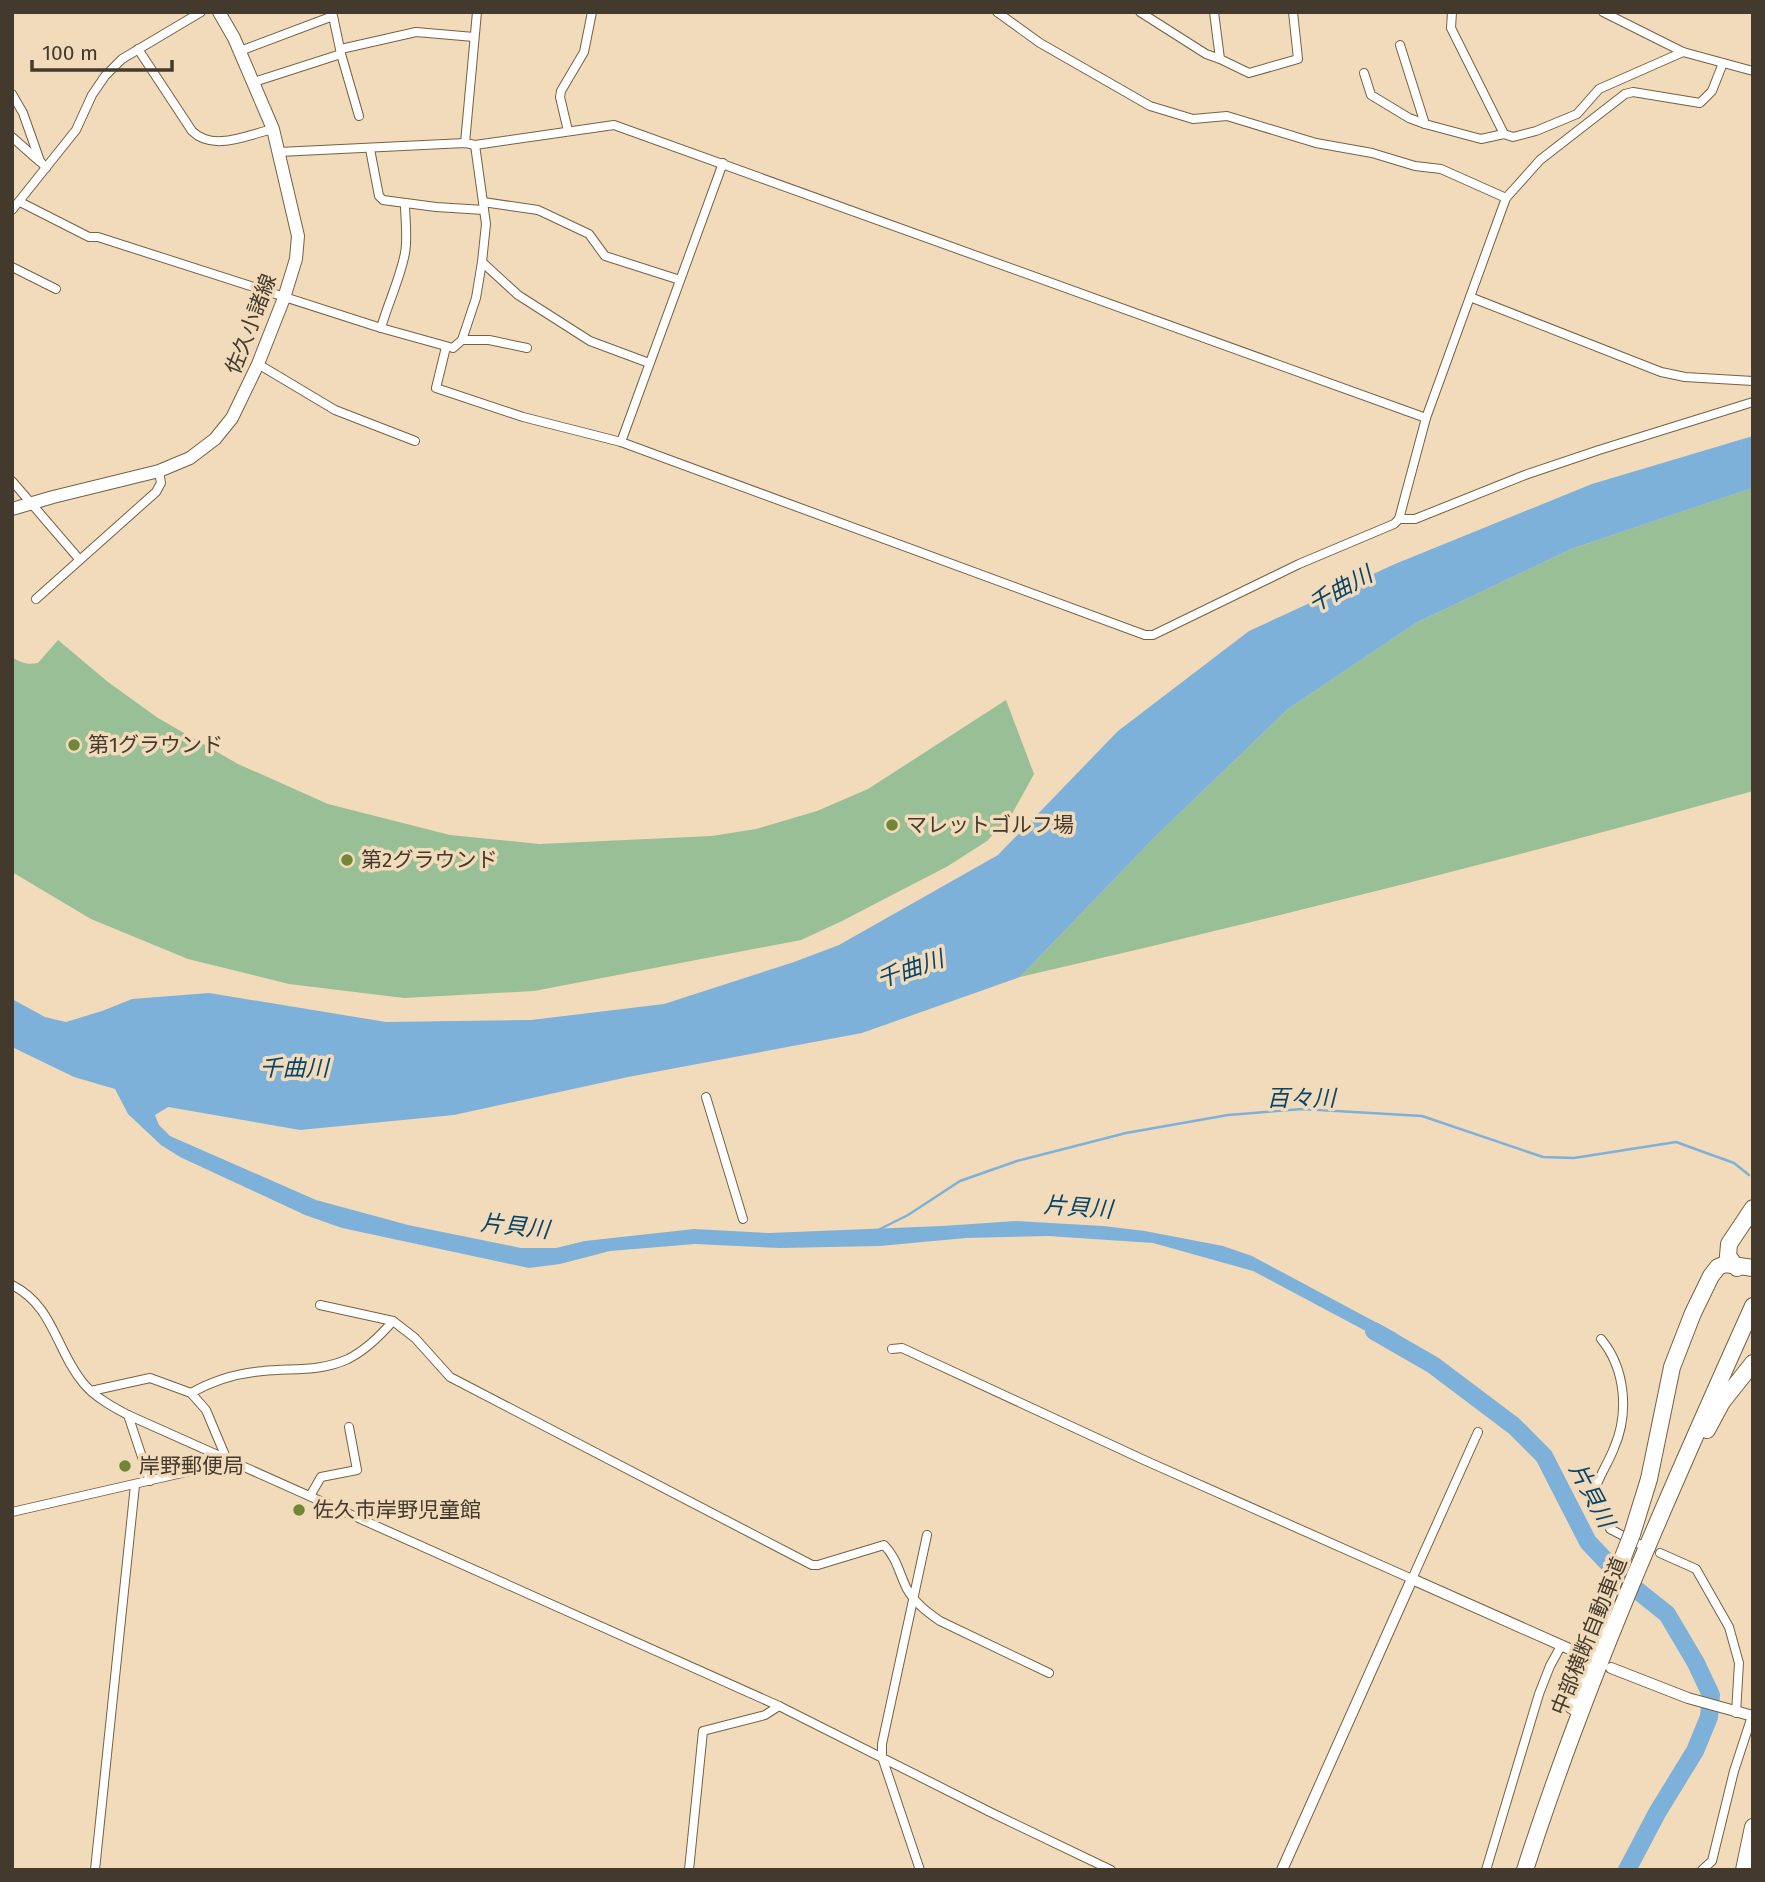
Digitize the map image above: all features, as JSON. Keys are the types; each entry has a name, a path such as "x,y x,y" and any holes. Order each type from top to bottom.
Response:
{"highway":[{"path":"1753,1208 1729,1244 1728,1255 1732,1264 1753,1277"},
{"path":"1646,1548 1651,1469 1678,1350 1711,1276 1721,1265 1753,1268"},
{"name":"中部横断自動車道","path":"1525,1870 1542,1816 1604,1669 1646,1548 1753,1306"},
{"path":"1542,1816 1569,1717 1607,1598 1646,1548 1732,1387 1753,1363"},
{"path":"1744,1870 1753,1827"}],"main road":[{"name":"佐久小諸線","path":"12,509 159,471 190,458 215,439 238,407 258,364 284,298 296,259 298,240 273,129 240,51 219,12"}],"street":[{"path":"12,210 43,165 76,130 92,95 105,76 122,59 201,12"},
{"path":"465,143 477,12"},
{"path":"568,131 561,91 584,52 593,12"},
{"path":"997,12 1040,43 1150,106 1193,119 1227,116 1316,142 1372,153 1415,166 1441,169 1506,198"},
{"path":"1140,12 1206,54 1249,73 1298,59 1293,12"},
{"path":"1214,12 1220,60"},
{"path":"1452,12 1451,29 1504,134"},
{"path":"1603,12 1683,52 1753,71"},
{"path":"240,51 334,14 341,52 359,116"},
{"path":"254,82 341,52 416,32 474,37"},
{"path":"1400,45 1425,124"},
{"path":"138,49 199,138 215,142 273,129"},
{"path":"1364,73 1371,95 1409,118 1482,139 1536,131 1571,118 1599,89 1683,52"},
{"path":"446,347 436,388 523,417 621,442 1145,635 1153,635 1288,569 1394,524 1399,519 1426,418 1506,198 1540,160 1625,94 1633,92 1700,103 1713,91 1723,63"},
{"path":"12,94 23,113 43,165"},
{"path":"279,152 465,143 475,145 614,125 1426,418"},
{"path":"12,137 43,165"},
{"path":"20,202 89,237 98,237 284,298 453,348 462,340 476,298 482,262 486,224 475,145"},
{"path":"370,149 379,196 383,200 537,210 589,234 605,256 680,280"},
{"path":"621,442 723,163"},
{"path":"381,328 405,253 405,203"},
{"path":"482,262 531,304 590,341 649,363"},
{"path":"12,267 56,289"},
{"path":"1470,297 1661,372 1685,377 1753,381"},
{"path":"462,340 489,340 527,348"},
{"path":"258,364 335,410 415,441"},
{"path":"1399,519 1415,519 1574,458 1753,402"},
{"path":"36,599 156,492 161,483 159,471"},
{"path":"12,481 79,559"},
{"path":"706,1097 743,1219"},
{"path":"12,1285 28,1294 41,1307 71,1364 90,1391 128,1415 779,1706 1111,1870"},
{"path":"320,1305 393,1321 415,1338 450,1377 812,1565 884,1545 894,1555 914,1600 940,1621 1049,1674"},
{"path":"191,1393 206,1384 233,1376 263,1371 303,1370 338,1363 371,1344 393,1321"},
{"path":"1601,1339 1614,1361 1623,1404 1620,1432 1594,1493 1610,1529 1696,1569 1729,1627 1739,1663 1733,1712"},
{"path":"892,1349 901,1348 1144,1460 1574,1651"},
{"path":"90,1391 150,1378 191,1393 206,1410 227,1460"},
{"path":"128,1415 150,1481"},
{"path":"310,1496 321,1477 356,1470 349,1427"},
{"path":"1282,1870 1478,1432"},
{"path":"12,1512 135,1485 217,1465 227,1460"},
{"path":"95,1870 135,1485"},
{"path":"920,1870 882,1757 882,1741 927,1535"},
{"path":"1486,1870 1539,1694 1561,1646"},
{"path":"1604,1669 1688,1698 1753,1716 1734,1771 1712,1861 1702,1870"},
{"path":"689,1870 703,1731 765,1715 779,1706"}],"green space":[{"path":"1753,488 1753,791 1388,888 1020,977 1155,837 1288,709 1416,623 1571,549"},
{"path":"58,640 108,682 158,718 238,764 328,804 450,835 539,844 712,836 756,829 817,811 868,789 1006,700 1034,774 1012,814 987,841 948,866 801,940 534,991 404,998 289,984 188,959 91,919 12,872 12,657 24,663 38,663"}],"water":[{"name":"千曲川","path":"1753,436 1753,488 1571,549 1416,623 1288,709 1155,837 1020,977 862,1033 628,1077 454,1115 300,1130 168,1107 155,1115 159,1125 170,1136 316,1200 408,1225 521,1248 556,1248 585,1241 694,1229 769,1233 1016,1221 1145,1231 1223,1246 1252,1256 1396,1333 1392,1345 1253,1271 1153,1243 1048,1236 966,1238 880,1246 780,1248 695,1244 610,1251 560,1264 529,1268 342,1228 305,1215 180,1157 161,1145 128,1114 115,1089 74,1077 12,1047 12,999 45,1017 66,1022 132,999 209,993 386,1022 531,1020 664,1004 794,962 839,945 998,855 1118,731 1249,631 1395,564 1592,484"}],"waterway":[{"name":"百々川","path":"878,1230 908,1215 960,1181 1017,1161 1126,1133 1228,1115 1302,1109 1422,1116 1543,1157 1574,1158 1676,1142 1734,1163 1749,1175"},
{"name":"片貝川","path":"1374,1331 1433,1365 1514,1426 1544,1456 1588,1542 1623,1579 1667,1614 1696,1663 1711,1695 1709,1717 1695,1751 1657,1813 1627,1870"}],"place":[{"name":"第1グラウンド","path":"74,745"},
{"name":"マレットゴルフ場","path":"892,825"},
{"name":"第2グラウンド","path":"347,860"},
{"name":"岸野郵便局","path":"125,1466"},
{"name":"佐久市岸野児童館","path":"299,1510"}]}
